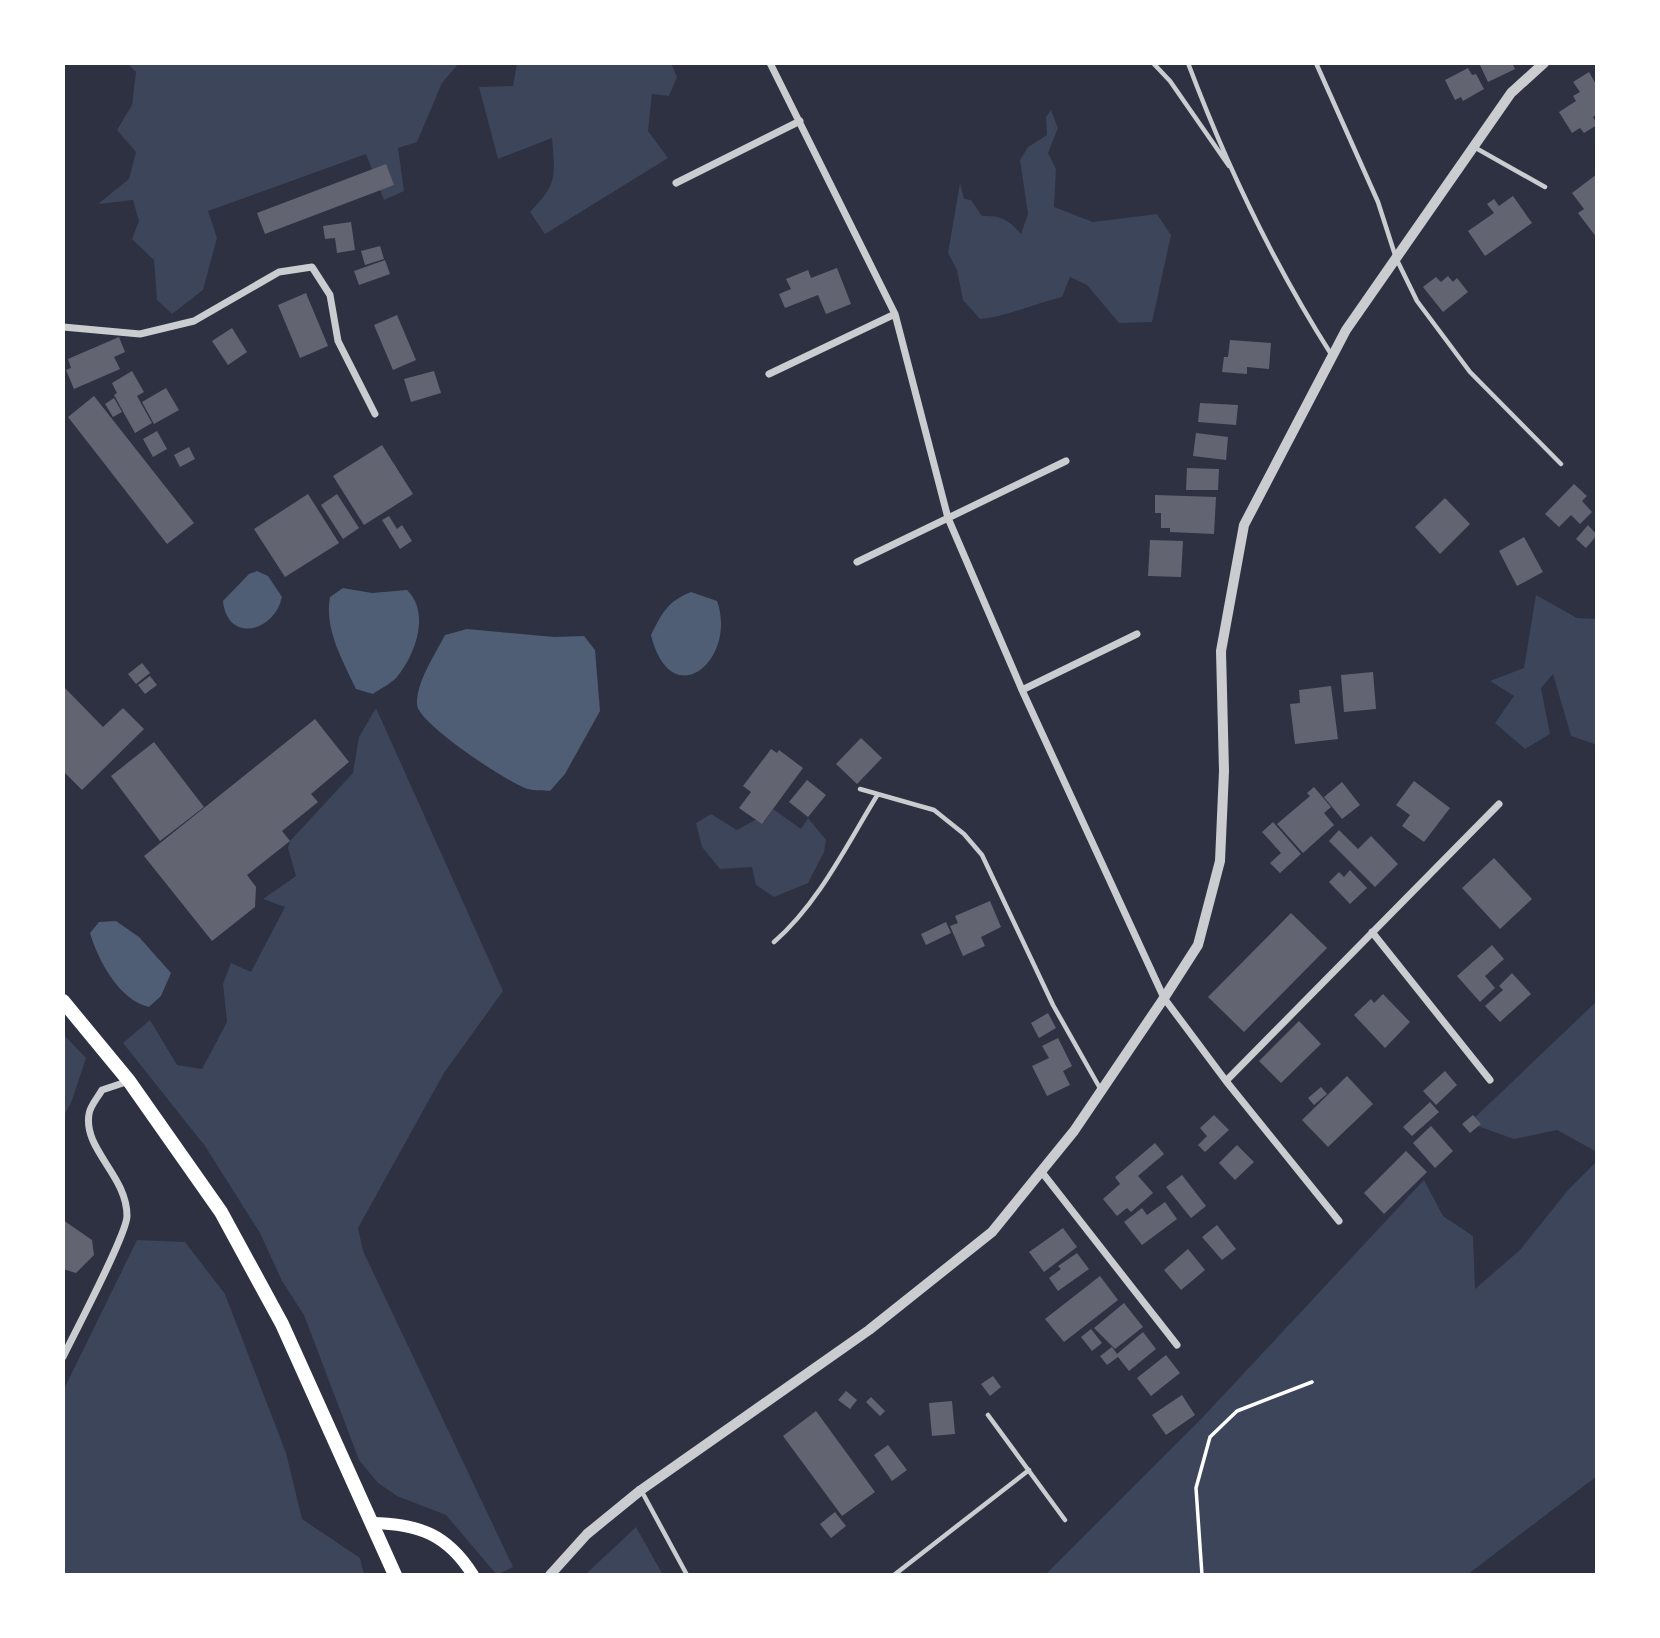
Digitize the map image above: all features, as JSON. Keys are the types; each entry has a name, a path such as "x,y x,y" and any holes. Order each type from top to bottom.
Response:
{"main road":[{"path":"63,1001 129,1081 221,1212 270,1301 395,1575"},
{"path":"372,1523 403,1523 435,1534 461,1556 473,1575"}],"street":[{"path":"770,63 894,314 948,518 1022,690 1164,998 1226,1082 1339,1221"},
{"path":"550,1575 587,1534 641,1490 869,1330 982,1240 1041,1171 1101,1091 1164,998 1198,945 1220,861 1224,771 1220,651 1244,525 1332,355 1511,93 1544,63"},
{"path":"676,183 800,121"},
{"path":"63,327 140,334 194,321 279,272 312,267 330,295 338,341 375,414"},
{"path":"769,374 894,314"},
{"path":"857,562 1066,461"},
{"path":"1022,690 1137,634"},
{"path":"1226,1082 1499,804"},
{"path":"1372,932 1490,1080"},
{"path":"63,1357 128,1220 124,1194 114,1172 92,1142 89,1113 102,1090 129,1081"},
{"path":"1041,1171 1177,1345"}],"lane":[{"path":"1153,63 1170,81 1235,174"},
{"path":"1188,63 1235,174 1298,302 1332,355"},
{"path":"1316,63 1378,202 1396,258 1417,301 1470,372 1561,464"},
{"path":"1473,147 1545,187"},
{"path":"860,789 934,810 964,834 982,855 1053,1005 1101,1091"},
{"path":"774,942 788,930 821,887 878,794"},
{"path":"988,1415 1065,1520"},
{"path":"894,1575 1028,1470"},
{"path":"641,1490 687,1575"}],"path":[{"path":"1202,1575 1196,1488 1210,1437 1237,1411 1312,1382"}],"shaded area":[{"path":"127,63 459,63 442,83 417,142 398,148 404,191 384,200 366,154 208,211 217,238 203,290 172,314 157,300 154,260 132,239 139,221 133,200 98,204 129,179 136,152 117,130 132,105 136,72"},
{"path":"517,63 671,63 677,77 669,96 652,94 648,131 668,158 545,234 530,212 546,194 553,179 552,138 498,159 479,87 513,86"},
{"path":"1051,110 1058,128 1048,153 1056,169 1054,207 1093,222 1157,214 1171,235 1152,322 1119,323 1087,285 1070,277 1062,297 1001,315 980,319 963,300 957,270 948,253 960,183 964,199 971,200 982,216 1004,219 1021,234 1028,214 1020,160 1028,147 1047,135 1046,117"},
{"path":"257,571 268,576 282,597 270,619 261,625 241,628 226,614 223,601 249,574"},
{"path":"343,588 372,593 407,590 418,610 418,634 409,658 396,678 373,694 356,689 332,633 330,597"},
{"path":"691,592 717,601 721,623 718,643 711,659 699,670 686,675 673,672 660,659 651,635 666,609"},
{"path":"1536,595 1577,618 1597,619 1597,745 1571,736 1553,674 1541,688 1550,734 1525,749 1495,723 1514,696 1490,681 1524,668"},
{"path":"467,629 554,637 584,636 595,650 600,711 565,774 550,791 518,785 466,752 421,714 417,705 418,696 431,660 445,635"},
{"path":"376,708 503,991 444,1073 358,1228 363,1251 513,1567 497,1575 446,1515 397,1496 378,1483 359,1460 304,1315 282,1281 260,1233 205,1146 123,1043 150,1020 177,1065 202,1069 227,1022 223,984 231,963 251,972 285,907 263,899 296,876 288,848 290,841 353,773 359,737"},
{"path":"773,809 801,829 808,818 826,840 824,852 808,883 774,897 756,885 752,867 720,869 702,847 696,823 711,814 737,830 757,819 764,822"},
{"path":"116,921 139,937 171,973 161,996 149,1007 138,1003 119,988 104,966 94,944 90,933 99,922"},
{"path":"1597,1001 1597,1152 1557,1130 1514,1139 1469,1123"},
{"path":"63,1034 86,1058 71,1103 63,1117"},
{"path":"1597,1161 1597,1476 1467,1575 1045,1575 1203,1417 1424,1180 1443,1216 1473,1236 1475,1289 1520,1250 1568,1190"},
{"path":"137,1240 185,1242 225,1294 286,1453 302,1519 360,1558 364,1575 63,1575 63,1391"},
{"path":"636,1527 663,1575 585,1575"}],"building":[{"path":"1479,63 1512,63 1515,69 1488,82"},
{"path":"1468,68 1472,75 1476,74 1484,89 1463,101 1461,97 1455,100 1445,80"},
{"path":"1589,72 1597,86 1597,114 1593,117 1597,125 1584,133 1580,128 1572,133 1559,112 1576,101 1573,96 1580,92 1573,82"},
{"path":"386,164 394,185 265,234 257,213"},
{"path":"1597,174 1597,238 1578,213 1584,209 1572,193"},
{"path":"1513,196 1532,223 1485,256 1468,231 1494,213 1487,204 1494,199 1499,206"},
{"path":"351,222 355,250 337,253 335,238 325,239 323,226"},
{"path":"380,246 384,259 365,265 361,251"},
{"path":"385,260 390,274 359,285 354,271"},
{"path":"837,268 851,304 826,314 818,295 785,308 779,294 791,289 786,279 808,270 811,278"},
{"path":"1448,276 1453,282 1457,278 1468,292 1443,312 1423,287 1436,277 1441,282"},
{"path":"306,293 328,346 300,358 278,305"},
{"path":"397,315 416,360 393,370 374,325"},
{"path":"232,328 247,352 228,365 212,341"},
{"path":"119,337 125,352 114,357 120,369 74,389 66,370 71,368 68,359"},
{"path":"1230,340 1271,343 1269,369 1247,367 1247,374 1222,372 1224,357 1228,357"},
{"path":"132,371 144,392 137,396 152,423 135,433 114,395 117,393 112,383"},
{"path":"434,371 441,393 411,402 404,379"},
{"path":"166,388 179,410 154,424 142,402"},
{"path":"94,396 194,523 167,544 68,417"},
{"path":"114,398 122,412 113,417 105,404"},
{"path":"1200,403 1238,405 1236,425 1198,422"},
{"path":"157,431 167,449 153,457 143,439"},
{"path":"1196,433 1228,437 1226,460 1193,456"},
{"path":"382,445 413,494 364,525 333,476"},
{"path":"189,447 195,459 180,467 174,455"},
{"path":"1187,468 1219,469 1218,490 1186,490"},
{"path":"1574,484 1587,496 1582,501 1592,512 1580,524 1571,515 1559,527 1545,514"},
{"path":"308,494 339,543 285,577 254,529"},
{"path":"337,494 359,528 343,539 321,505"},
{"path":"1155,495 1216,497 1214,534 1170,532 1170,528 1161,528 1161,513 1155,513"},
{"path":"1445,498 1470,524 1440,554 1415,527"},
{"path":"389,516 397,529 402,525 412,541 400,549 382,520"},
{"path":"1588,525 1597,535 1586,548 1576,539"},
{"path":"1524,537 1543,572 1517,586 1499,551"},
{"path":"1150,540 1183,541 1181,577 1148,576"},
{"path":"142,663 150,673 136,684 128,674"},
{"path":"1373,672 1376,709 1344,712 1341,675"},
{"path":"150,676 157,685 145,694 138,685"},
{"path":"63,686 103,727 123,708 144,729 82,790 63,771"},
{"path":"1331,686 1338,739 1295,744 1290,704 1300,703 1299,690"},
{"path":"315,719 349,762 311,794 318,802 282,831 290,841 247,875 256,887 255,907 212,941 144,856"},
{"path":"861,738 882,758 857,784 836,764"},
{"path":"154,742 204,807 160,841 111,776"},
{"path":"771,749 777,753 779,750 803,768 762,824 739,808 751,792 743,786"},
{"path":"807,780 826,795 808,817 789,802"},
{"path":"1414,781 1450,808 1424,842 1402,826 1410,815 1396,805"},
{"path":"1342,782 1360,805 1342,819 1324,797"},
{"path":"1314,787 1331,807 1324,813 1334,825 1303,853 1277,824 1310,796 1307,793"},
{"path":"1273,822 1301,854 1280,873 1270,863 1281,853 1262,832"},
{"path":"1339,830 1358,849 1371,836 1398,864 1375,887 1329,841"},
{"path":"1494,858 1532,899 1500,929 1462,888"},
{"path":"1350,870 1367,888 1350,904 1329,882 1339,872 1344,877"},
{"path":"990,901 1001,927 981,937 985,946 963,956 950,926 958,923 955,916"},
{"path":"1291,913 1327,948 1244,1032 1208,997"},
{"path":"946,922 951,933 926,945 921,934"},
{"path":"1492,945 1504,959 1485,976 1495,988 1480,1002 1457,976"},
{"path":"1512,973 1531,994 1500,1022 1485,1006 1503,990 1499,986"},
{"path":"1383,994 1410,1022 1385,1048 1354,1015 1371,999 1374,1003"},
{"path":"1048,1013 1056,1028 1039,1038 1031,1023"},
{"path":"1299,1021 1321,1044 1281,1083 1259,1061"},
{"path":"1058,1038 1072,1066 1063,1071 1070,1085 1047,1096 1032,1066 1049,1058 1042,1046"},
{"path":"1445,1071 1457,1085 1436,1105 1423,1091"},
{"path":"1347,1076 1373,1104 1328,1147 1302,1120"},
{"path":"1321,1087 1327,1094 1314,1105 1308,1098"},
{"path":"1430,1102 1439,1112 1412,1136 1403,1127"},
{"path":"1214,1115 1229,1130 1205,1152 1198,1145 1207,1136 1200,1128"},
{"path":"1473,1115 1481,1124 1470,1133 1462,1124"},
{"path":"1431,1126 1453,1151 1435,1168 1413,1143"},
{"path":"1155,1143 1164,1154 1138,1176 1153,1193 1131,1212 1127,1208 1117,1216 1103,1199 1120,1184 1115,1177"},
{"path":"1237,1145 1254,1162 1235,1180 1219,1163"},
{"path":"1406,1151 1427,1172 1384,1214 1364,1193"},
{"path":"1182,1175 1206,1206 1191,1218 1166,1187"},
{"path":"1165,1202 1177,1219 1142,1245 1124,1222 1142,1208 1147,1215"},
{"path":"63,1220 92,1240 94,1255 76,1273 63,1269"},
{"path":"1217,1225 1236,1249 1222,1260 1202,1237"},
{"path":"1063,1228 1077,1247 1044,1272 1029,1252"},
{"path":"1188,1249 1205,1270 1181,1290 1164,1270"},
{"path":"1077,1253 1089,1269 1058,1291 1049,1278 1061,1269 1058,1266"},
{"path":"1100,1276 1118,1300 1064,1342 1045,1319"},
{"path":"1124,1303 1143,1327 1115,1349 1094,1328"},
{"path":"1091,1329 1102,1343 1092,1351 1081,1337"},
{"path":"1143,1332 1156,1349 1129,1371 1118,1357 1107,1365 1100,1356 1112,1347 1117,1354"},
{"path":"1166,1355 1180,1373 1151,1396 1137,1378"},
{"path":"993,1376 1001,1387 990,1396 981,1384"},
{"path":"846,1391 857,1400 850,1409 838,1400"},
{"path":"1182,1395 1195,1415 1166,1435 1152,1415"},
{"path":"871,1397 885,1411 880,1416 866,1402"},
{"path":"952,1401 955,1434 932,1436 929,1403"},
{"path":"816,1411 875,1492 842,1516 783,1436"},
{"path":"888,1445 907,1470 892,1481 874,1455"},
{"path":"835,1512 846,1526 831,1538 820,1524"}]}
